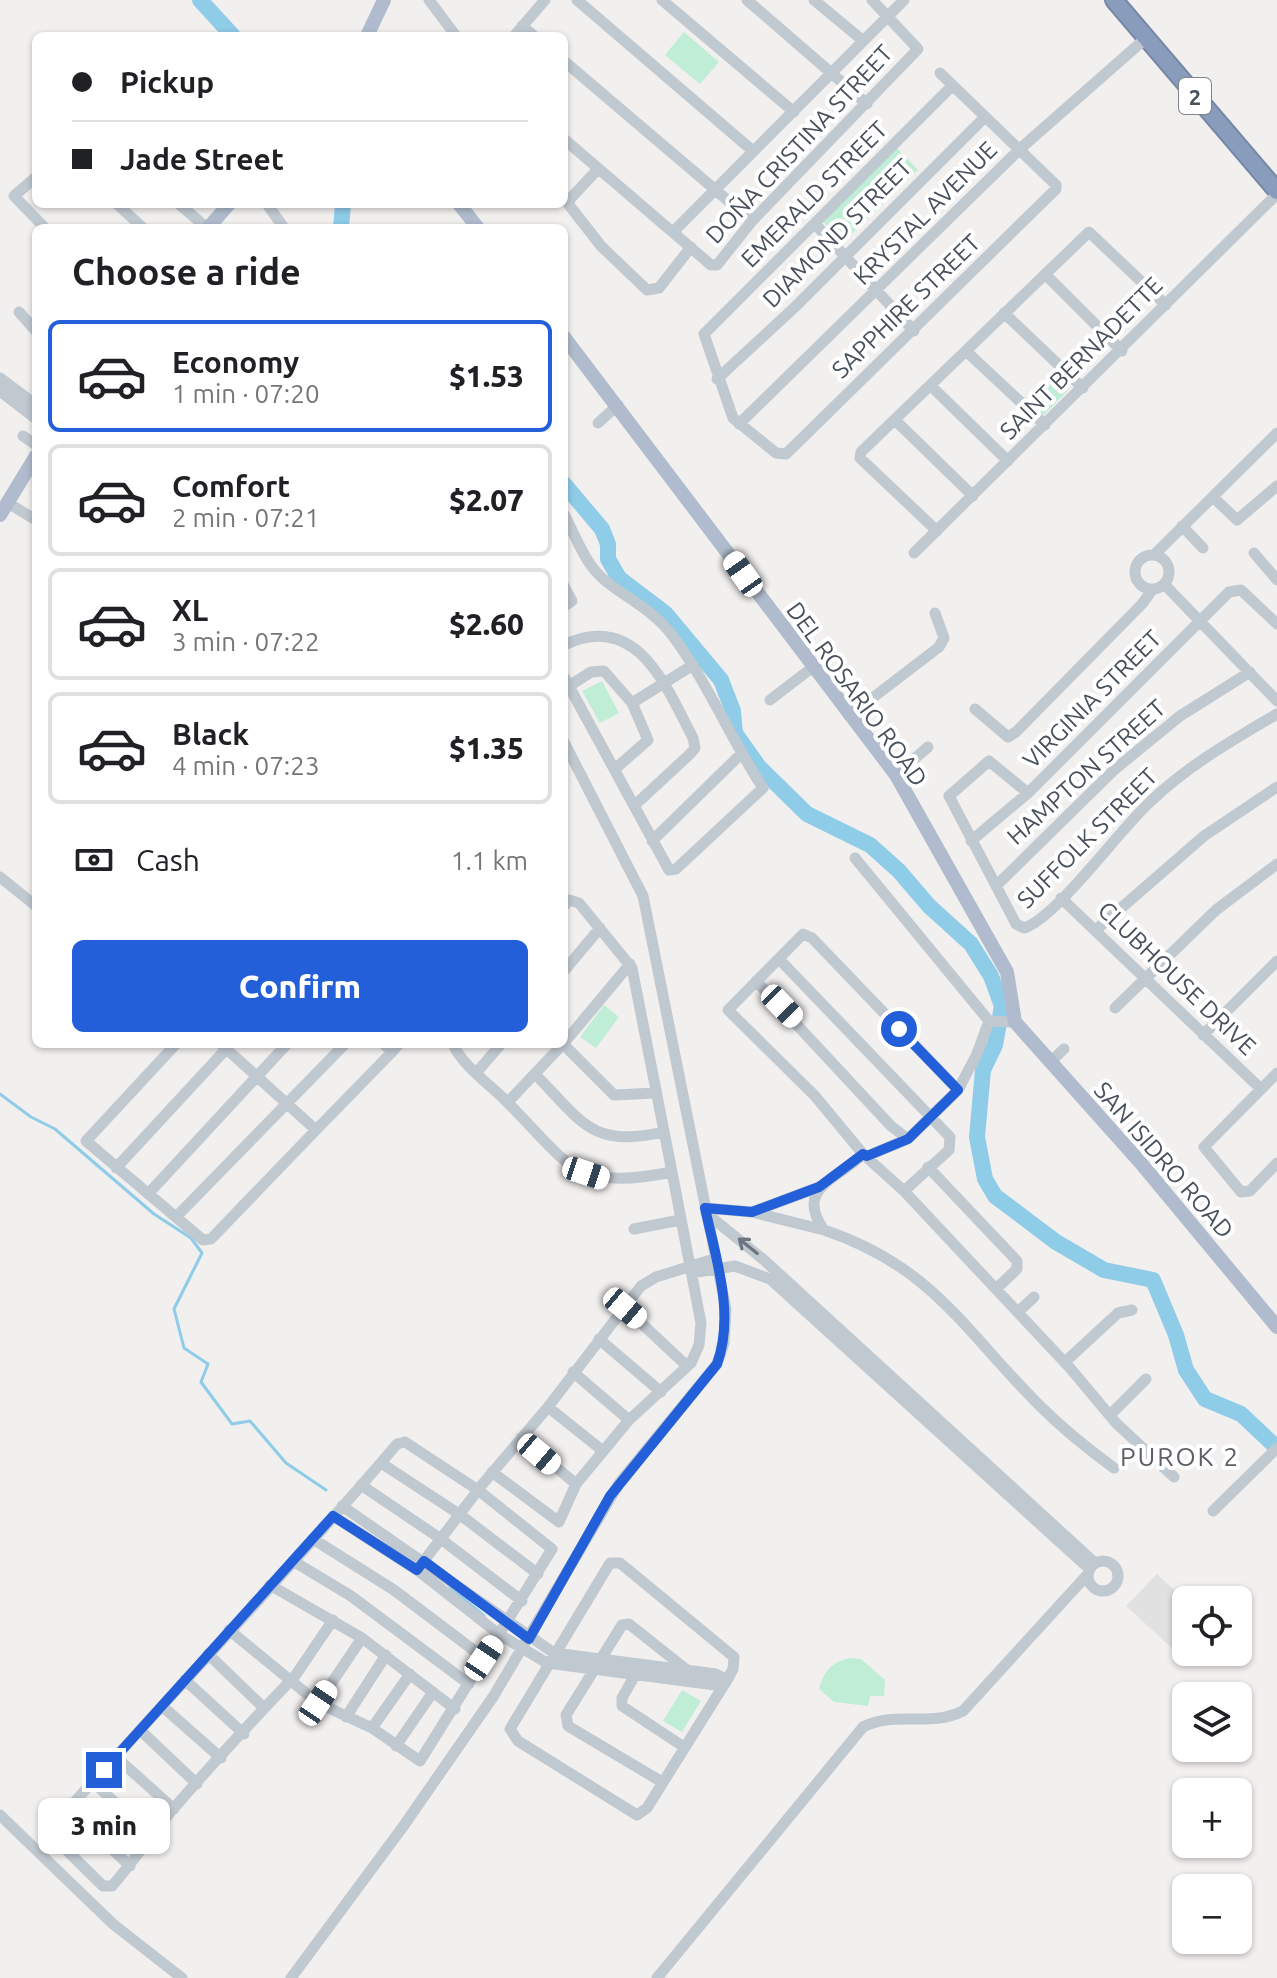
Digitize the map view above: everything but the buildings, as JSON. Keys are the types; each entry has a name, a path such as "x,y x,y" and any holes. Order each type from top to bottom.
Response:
{"highway":[{"name":"2","path":"1114,0 1277,192"}],"main road":[{"path":"369,32 384,0"},
{"path":"462,208 475,224"},
{"name":"DEL ROSARIO ROAD","path":"568,342 896,775 1007,972 1010,1023"},
{"path":"4,509 32,466"},
{"name":"SAN ISIDRO ROAD","path":"1010,1023 1050,1062 1140,1162 1277,1327"}],"street":[{"path":"517,32 545,0"},
{"path":"577,0 753,151"},
{"path":"662,0 794,112"},
{"path":"747,0 867,104"},
{"path":"814,0 861,39"},
{"path":"872,0 887,14"},
{"path":"673,232 794,112 861,39 904,0"},
{"path":"433,2 453,32"},
{"name":"DOÑA CRISTINA STREET","path":"691,247 711,265 717,265 752,221 918,49 887,14"},
{"path":"522,26 529,32"},
{"name":"KRYSTAL AVENUE","path":"739,424 1021,148 1146,38"},
{"path":"568,64 752,221"},
{"path":"940,73 1021,148"},
{"name":"EMERALD STREET","path":"717,379 703,340 705,332 816,225 952,86"},
{"name":"DIAMOND STREET","path":"717,379 985,117"},
{"path":"568,143 691,247 659,288 647,290 601,246 569,205 570,199 598,169"},
{"name":"SAPPHIRE STREET","path":"739,424 776,453 786,454 914,331 1056,189 1021,148"},
{"path":"32,181 15,198 41,224"},
{"name":"SAINT BERNADETTE","path":"914,553 1122,351 1277,192"},
{"path":"121,208 139,224"},
{"path":"184,208 203,224"},
{"path":"816,225 914,331"},
{"path":"937,531 860,458 861,452 1085,235 1094,234 1166,305"},
{"path":"1045,274 1122,351"},
{"path":"19,312 32,327"},
{"path":"1004,313 1083,388"},
{"path":"966,351 1045,425"},
{"path":"0,378 32,402"},
{"path":"717,379 739,424"},
{"path":"931,386 1008,461"},
{"path":"0,391 32,416"},
{"path":"598,423 618,405"},
{"path":"895,420 973,496"},
{"path":"1277,433 1154,555 1140,561 1136,571 1138,581 1158,586 1201,621 1277,701"},
{"path":"23,436 32,442"},
{"path":"1213,497 1237,520 1277,486"},
{"path":"4,509 32,519"},
{"path":"568,521 593,568 652,610 693,665 763,788 676,869 669,870 568,685"},
{"path":"1182,526 1203,548"},
{"path":"1254,553 1277,580"},
{"path":"975,709 1002,735 1008,737 1016,732 1169,574 1167,564 1154,555"},
{"name":"VIRGINIA STREET","path":"971,841 1028,793 1229,592 1241,590 1277,624"},
{"path":"849,716 939,647 944,638 935,613"},
{"path":"568,644 598,634 616,637 642,653 693,738 695,748 635,805"},
{"path":"632,703 693,665"},
{"path":"770,700 813,667"},
{"path":"568,680 604,671 632,703 648,740 615,769"},
{"name":"HAMPTON STREET","path":"997,885 1114,770 1180,716 1250,672"},
{"name":"SUFFOLK STREET","path":"1028,793 986,761 949,796 1016,924 1024,928 1061,898 1150,801 1218,749 1277,714"},
{"path":"896,775 928,747"},
{"path":"291,1978 402,1828 526,1644 607,1501 717,1364 726,1326 643,896 568,750"},
{"path":"652,841 741,754"},
{"path":"1097,929 1204,836 1277,787"},
{"path":"855,858 990,1021 1010,1023"},
{"path":"1115,1008 1216,910 1277,864"},
{"path":"0,877 32,903"},
{"name":"CLUBHOUSE DRIVE","path":"1061,898 1097,929 1261,1089"},
{"path":"492,1472 555,1522 563,1518 576,1484 629,1420 687,1366 699,1345 701,1323 630,964 575,900 568,901"},
{"path":"568,966 600,928"},
{"path":"958,1090 808,935 799,937 728,1010 815,1096 865,1155 904,1191 1065,1362 1110,1415 1174,1477"},
{"path":"779,959 950,1137 952,1145 904,1191"},
{"path":"1203,1035 1277,961"},
{"path":"568,1038 630,964"},
{"path":"756,981 891,1126 908,1139"},
{"path":"752,1212 819,1187 865,1155 908,1139 958,1090 990,1021"},
{"path":"172,1048 86,1141 203,1240 211,1239 391,1048"},
{"path":"116,1168 224,1048"},
{"path":"228,1048 316,1130"},
{"path":"148,1194 283,1048"},
{"path":"176,1217 341,1048"},
{"path":"456,1048 550,1150 586,1173 607,1180 672,1172"},
{"path":"477,1072 498,1048"},
{"path":"508,1102 559,1048"},
{"path":"567,1048 614,1095 656,1093"},
{"path":"1050,1062 1064,1049"},
{"path":"1277,1073 1204,1147 1241,1192 1247,1193 1277,1163"},
{"path":"535,1074 594,1131 620,1139 663,1132"},
{"path":"928,1167 1017,1261 1017,1269 996,1289"},
{"path":"819,1187 813,1204 824,1230"},
{"path":"706,1211 752,1212 824,1230 871,1247 947,1302 1040,1406 1114,1468"},
{"path":"706,1211 764,1260 1091,1569"},
{"path":"634,1229 680,1220"},
{"path":"420,1566 649,1279 715,1263 735,1266 770,1279 1091,1569"},
{"path":"1018,1312 1034,1297"},
{"path":"625,1308 687,1366"},
{"path":"1065,1362 1118,1313 1132,1310"},
{"path":"599,1339 661,1392"},
{"path":"573,1372 629,1420"},
{"path":"1110,1415 1146,1379"},
{"path":"548,1407 603,1451"},
{"path":"521,1438 576,1484"},
{"path":"229,1630 292,1679 318,1703 372,1728 420,1761 552,1549 480,1488 401,1442 229,1630 49,1835 105,1887 112,1886 130,1866 174,1809 292,1679 333,1620"},
{"path":"1213,1511 1275,1451"},
{"path":"381,1463 459,1514 538,1574"},
{"path":"361,1485 441,1539 522,1601"},
{"path":"342,1506 420,1566 500,1635 526,1644 551,1658 725,1683"},
{"path":"333,1516 420,1566 507,1624 526,1644"},
{"path":"313,1539 394,1590 484,1658"},
{"path":"293,1561 351,1596 469,1684"},
{"path":"620,1563 734,1657 733,1669 725,1683 647,1808 633,1814 512,1737 512,1723 551,1658 606,1567 620,1563"},
{"path":"657,1978 863,1727 874,1721 900,1718 945,1720 963,1711 1091,1569"},
{"path":"270,1585 362,1638 455,1709"},
{"path":"662,1782 568,1726 566,1715 622,1625 629,1624 688,1670"},
{"path":"318,1703 362,1638"},
{"path":"658,1666 662,1660 662,1649"},
{"path":"208,1654 264,1708"},
{"path":"346,1717 386,1655"},
{"path":"638,1669 658,1666 716,1674 725,1683"},
{"path":"638,1669 622,1698 622,1706 684,1747"},
{"path":"372,1728 410,1674"},
{"path":"185,1680 244,1734"},
{"path":"396,1746 433,1692"},
{"path":"162,1706 221,1758"},
{"path":"140,1730 197,1784"},
{"path":"116,1757 174,1809"},
{"path":"93,1782 152,1837"},
{"path":"69,1809 130,1866"},
{"path":"0,1815 113,1924 182,1978"}],"shaded area":[{"path":"1157,1574 1172,1588 1172,1648 1126,1606"}],"green space":[{"path":"684,32 719,62 700,84 665,55"},
{"path":"896,147 918,170 843,242 821,220"},
{"path":"1054,373 1070,388 1043,416 1028,401"},
{"path":"602,681 619,713 600,723 582,691"},
{"path":"604,1005 619,1017 596,1048 580,1037"},
{"path":"851,1658 861,1659 885,1680 884,1696 870,1696 868,1706 834,1702 819,1689 830,1668"},
{"path":"682,1690 701,1701 682,1732 663,1721"}],"waterway":[{"path":"200,0 229,32"},
{"path":"341,224 343,208"},
{"path":"568,489 602,529 608,544 608,559 619,578 665,613 721,680 733,711 735,733 759,767 807,814 870,845 899,871 929,906 971,944 991,976 1002,1006 995,1045 983,1070 977,1137 985,1179 995,1196 1056,1242 1104,1270 1153,1280 1176,1335 1186,1370 1205,1399 1241,1414 1277,1448"},
{"path":"0,1094 31,1117 55,1129 154,1214 191,1238 202,1253 174,1309 184,1348 208,1364 201,1382 232,1424 250,1421 286,1463 326,1490"},
{"path":"450,1587 484,1616"}],"district":[{"name":"PUROK 2","path":"1180,1456"}],"route":[{"path":"104,1770 333,1516 417,1570 424,1561 529,1639 610,1496 717,1364 724,1343 726,1309 705,1208 752,1212 774,1201 819,1187 842,1173 863,1154 867,1156 908,1139 958,1090 899,1029"}]}
